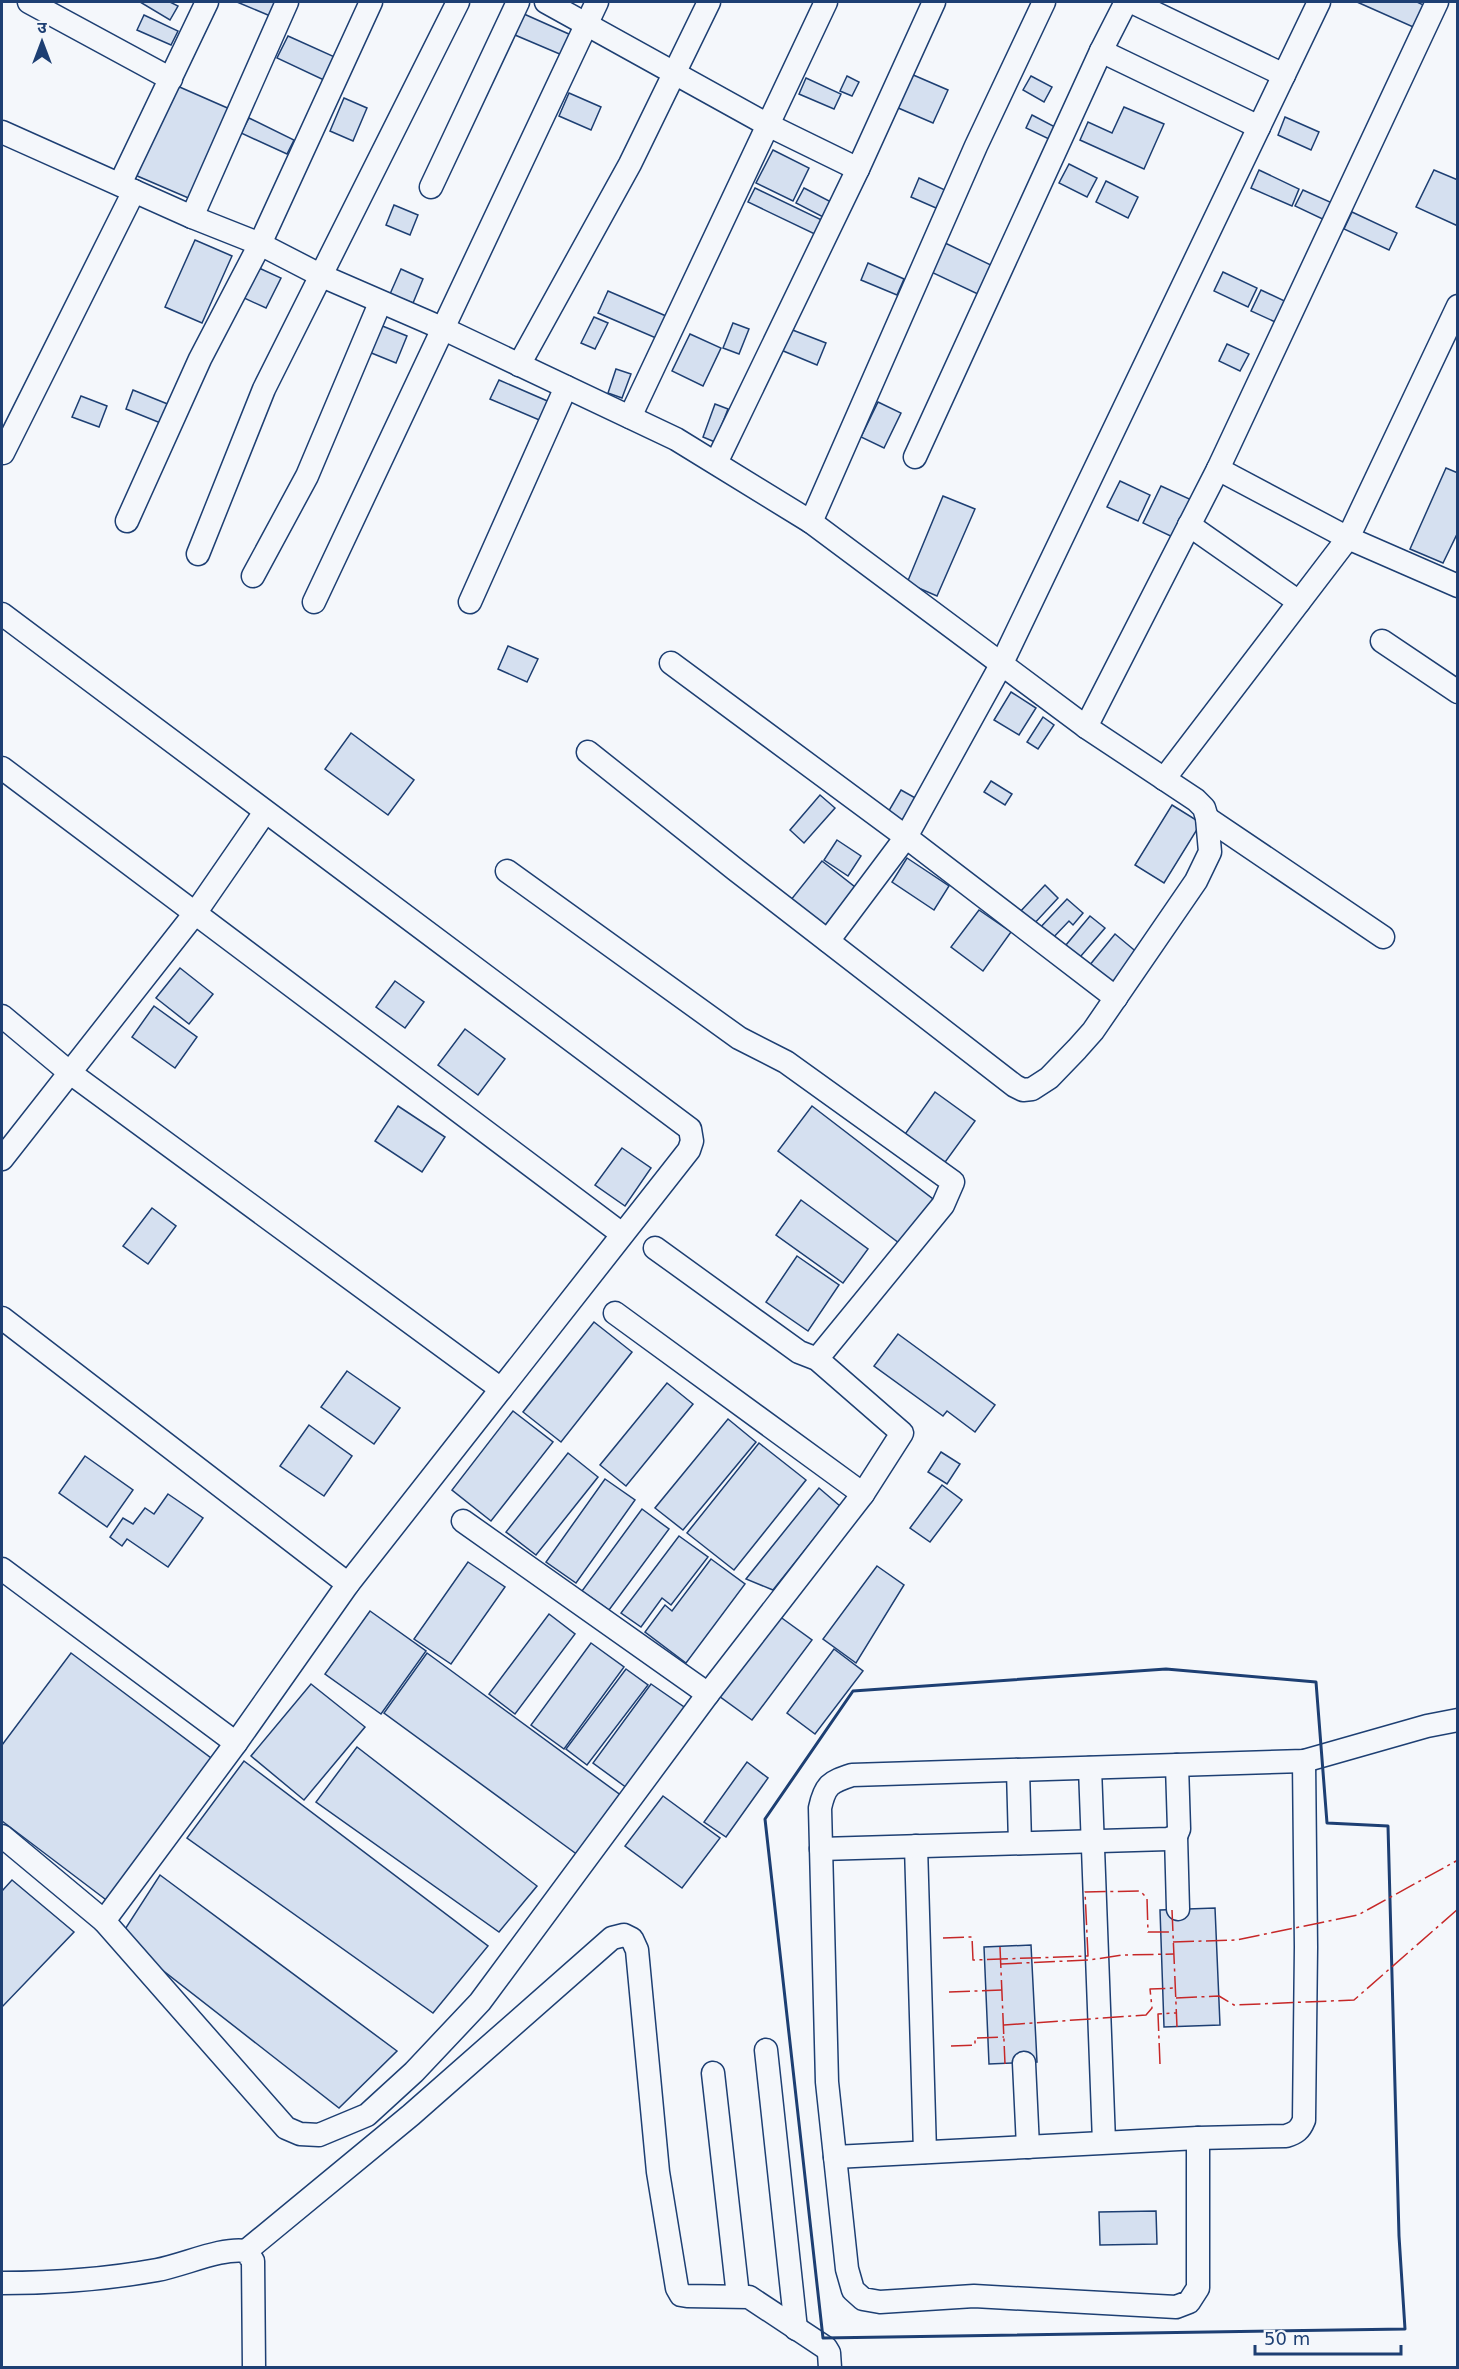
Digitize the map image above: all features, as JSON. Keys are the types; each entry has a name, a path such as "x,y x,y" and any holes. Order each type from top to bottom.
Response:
{"street":[{"path":"28,2 171,79"},
{"path":"3,453 127,187 171,79 207,2"},
{"path":"192,217 287,2"},
{"path":"127,521 200,359 260,244 371,2"},
{"path":"198,554 264,389 293,327 322,276 458,2"},
{"path":"431,187 518,2"},
{"path":"546,2 768,125 858,169"},
{"path":"314,602 597,2"},
{"path":"519,364 630,164 708,2"},
{"path":"630,417 826,2"},
{"path":"716,463 858,169 933,2"},
{"path":"811,522 976,146 1044,2"},
{"path":"915,458 1101,51 1126,2"},
{"path":"1132,2 1284,75"},
{"path":"828,941 906,837 1001,665 1319,2"},
{"path":"1086,727 1218,469 1437,2"},
{"path":"1101,51 1259,127"},
{"path":"2,132 192,217 260,244 380,303 444,329 630,417 716,463 811,522 1086,727 1196,800 1204,808 1207,818 1210,852 1196,881 1093,1031 1049,1078 1032,1089 1023,1090 828,941 588,752"},
{"path":"253,576 307,476 380,303"},
{"path":"1164,779 1348,538 1458,306"},
{"path":"470,602 566,387"},
{"path":"1218,469 1348,538 1458,586"},
{"path":"1189,525 1299,602"},
{"path":"2,614 690,1129 692,1141 689,1150 348,1584 236,1743 104,1921"},
{"path":"1382,640 1458,692"},
{"path":"671,663 906,837 1116,998"},
{"path":"2,768 622,1234"},
{"path":"2,1159 196,912 265,812"},
{"path":"1207,818 1383,937"},
{"path":"507,871 739,1038 786,1062 952,1182 944,1205 817,1359"},
{"path":"2,1016 69,1072 501,1389"},
{"path":"5,1846 104,1921 286,2128 300,2134 320,2135 367,2115 414,2072 480,2002 708,1694 863,1494 902,1433 817,1359 799,1352 655,1248"},
{"path":"615,1313 863,1494"},
{"path":"2,1318 348,1584"},
{"path":"463,1521 708,1694"},
{"path":"2,1569 236,1743"},
{"path":"1198,2138 1198,2288 1189,2302 1176,2307 982,2296 880,2302 863,2299 853,2290 847,2269 827,2082 820,1808 824,1790 835,1780 852,1775 1304,1761 1427,1726 1458,1720"},
{"path":"835,2157 1104,2142 1286,2136 1301,2128 1304,2120 1306,1947 1304,1761"},
{"path":"1177,1765 1178,1910"},
{"path":"1089,1768 1104,2142"},
{"path":"1018,1770 1020,1843"},
{"path":"821,1849 1168,1839 1176,1836"},
{"path":"916,1846 925,2152"},
{"path":"2,2283 28,2283 141,2273 172,2267 229,2249 246,2251 436,2093 612,1938 624,1935 632,1939 637,1950 658,2172 677,2288 681,2295 687,2296 738,2296 749,2297 757,2301 826,2348 829,2353 830,2367"},
{"path":"766,2050 796,2329"},
{"path":"1024,2063 1028,2147"},
{"path":"712,2073 738,2296"},
{"path":"246,2251 253,2262 254,2367"}],"building":[{"path":"140,2 170,2 178,6 170,20"},
{"path":"237,2 282,2 275,18"},
{"path":"1357,2 1417,2 1430,8 1420,30"},
{"path":"524,14 571,35 562,55 515,35"},
{"path":"144,15 178,31 171,45 137,30"},
{"path":"288,36 337,58 326,81 277,58"},
{"path":"911,74 948,90 933,123 896,107"},
{"path":"847,76 859,82 852,96 840,91"},
{"path":"1031,76 1052,87 1044,102 1023,90"},
{"path":"806,78 841,94 834,109 799,94"},
{"path":"175,85 232,110 193,200 135,175"},
{"path":"569,93 601,107 591,130 559,116"},
{"path":"344,98 367,108 353,141 330,131"},
{"path":"1124,107 1164,124 1144,169 1080,140 1088,122 1112,133"},
{"path":"1032,115 1057,128 1051,140 1026,128"},
{"path":"1285,117 1319,132 1311,150 1278,135"},
{"path":"249,118 294,140 287,154 241,133"},
{"path":"773,150 809,168 793,201 756,183"},
{"path":"1069,164 1097,178 1087,197 1059,183"},
{"path":"1259,170 1299,189 1292,206 1251,188"},
{"path":"1434,170 1458,180 1458,226 1416,207"},
{"path":"919,178 945,190 936,208 911,197"},
{"path":"1106,181 1138,197 1128,218 1096,202"},
{"path":"755,188 828,223 821,237 748,202"},
{"path":"804,188 835,204 827,219 796,203"},
{"path":"1303,190 1339,206 1331,223 1295,206"},
{"path":"394,205 418,215 410,235 386,225"},
{"path":"1352,212 1397,233 1389,250 1344,229"},
{"path":"195,240 232,256 202,323 165,307"},
{"path":"943,242 995,267 982,296 929,271"},
{"path":"868,263 904,279 897,295 861,280"},
{"path":"259,268 281,278 266,308 244,298"},
{"path":"401,269 423,279 413,303 390,294"},
{"path":"1223,272 1257,288 1248,307 1214,291"},
{"path":"1261,290 1291,304 1282,325 1251,311"},
{"path":"608,291 666,316 656,338 598,313"},
{"path":"594,317 608,323 595,349 581,343"},
{"path":"733,323 749,329 739,354 723,348"},
{"path":"380,325 407,336 396,363 369,352"},
{"path":"790,329 826,343 817,365 781,350"},
{"path":"690,334 721,348 703,386 672,371"},
{"path":"1227,344 1249,354 1240,371 1219,361"},
{"path":"616,369 631,374 622,398 608,393"},
{"path":"499,380 552,403 544,422 490,399"},
{"path":"133,390 175,407 168,426 126,409"},
{"path":"81,396 107,406 99,427 72,417"},
{"path":"878,402 901,413 884,448 861,437"},
{"path":"715,404 728,409 715,442 703,437"},
{"path":"1446,468 1458,473 1458,532 1443,563 1410,549"},
{"path":"1120,481 1150,495 1138,521 1107,507"},
{"path":"1161,486 1196,502 1179,540 1143,523"},
{"path":"943,496 975,509 937,596 907,583"},
{"path":"508,646 538,659 527,682 498,669"},
{"path":"1011,692 1036,708 1019,735 994,720"},
{"path":"1043,717 1054,725 1038,749 1027,742"},
{"path":"351,733 414,780 388,815 325,769"},
{"path":"991,781 1012,794 1005,805 984,792"},
{"path":"901,790 919,800 904,825 887,814"},
{"path":"820,795 835,808 804,843 790,830"},
{"path":"1172,805 1201,823 1164,883 1135,865"},
{"path":"837,840 861,856 848,876 824,860"},
{"path":"907,858 949,886 934,910 892,882"},
{"path":"822,861 855,887 824,927 790,901"},
{"path":"1045,885 1058,898 1032,926 1019,913"},
{"path":"1067,899 1083,913 1073,925 1069,921 1049,942 1037,931"},
{"path":"979,910 1011,932 983,971 951,947"},
{"path":"1090,916 1105,928 1075,963 1061,951"},
{"path":"1115,934 1139,954 1113,985 1089,966"},
{"path":"180,968 213,994 189,1024 156,998"},
{"path":"395,981 424,1002 405,1028 376,1007"},
{"path":"154,1006 197,1037 175,1068 132,1037"},
{"path":"465,1029 505,1059 478,1095 438,1065"},
{"path":"935,1092 975,1121 943,1165 903,1137"},
{"path":"398,1106 445,1137 422,1172 375,1141"},
{"path":"812,1106 933,1199 899,1243 778,1151"},
{"path":"622,1148 651,1168 625,1206 595,1185"},
{"path":"801,1200 868,1249 843,1283 776,1235"},
{"path":"152,1208 176,1226 148,1264 123,1246"},
{"path":"797,1256 839,1285 808,1331 766,1302"},
{"path":"594,1322 632,1352 561,1442 523,1412"},
{"path":"898,1334 995,1405 975,1432 947,1411 943,1416 874,1366"},
{"path":"347,1371 400,1408 374,1444 321,1407"},
{"path":"667,1383 693,1404 626,1486 600,1465"},
{"path":"513,1411 553,1442 491,1521 452,1490"},
{"path":"728,1419 756,1442 683,1530 655,1508"},
{"path":"309,1425 352,1456 324,1496 280,1466"},
{"path":"759,1443 806,1480 734,1570 687,1533"},
{"path":"941,1452 960,1464 947,1484 928,1472"},
{"path":"568,1453 598,1477 536,1555 506,1532"},
{"path":"85,1456 133,1490 107,1527 59,1493"},
{"path":"605,1479 635,1500 576,1583 546,1562"},
{"path":"942,1485 962,1500 930,1542 910,1528"},
{"path":"819,1488 840,1506 773,1590 746,1579"},
{"path":"168,1494 203,1518 168,1567 127,1539 122,1546 110,1537 123,1518 133,1524 145,1508 154,1514"},
{"path":"642,1509 669,1529 609,1610 582,1591"},
{"path":"679,1536 708,1557 671,1605 662,1598 641,1627 621,1613"},
{"path":"711,1559 745,1584 686,1663 645,1632 665,1605 672,1611"},
{"path":"468,1562 505,1587 451,1664 414,1639"},
{"path":"877,1566 904,1585 856,1663 823,1639"},
{"path":"370,1611 426,1651 381,1714 325,1674"},
{"path":"549,1614 575,1634 515,1714 489,1694"},
{"path":"779,1616 812,1640 752,1720 719,1696"},
{"path":"591,1643 624,1667 564,1749 531,1725"},
{"path":"834,1649 863,1671 815,1734 787,1713"},
{"path":"71,1653 215,1761 109,1902 2,1821 2,1745"},
{"path":"427,1653 626,1799 582,1858 384,1713"},
{"path":"626,1669 648,1685 587,1765 566,1749"},
{"path":"311,1684 365,1727 304,1800 251,1756"},
{"path":"651,1684 687,1709 627,1788 593,1763"},
{"path":"357,1747 537,1886 499,1932 316,1802"},
{"path":"244,1761 488,1946 433,2013 187,1838"},
{"path":"747,1762 768,1778 726,1837 704,1822"},
{"path":"663,1796 720,1838 682,1888 625,1846"},
{"path":"160,1875 397,2051 339,2108 120,1937"},
{"path":"12,1880 74,1932 2,2007 2,1891"},
{"path":"1215,1908 1220,2025 1164,2027 1160,1910"},
{"path":"1031,1945 1037,2062 989,2064 984,1947"},
{"path":"1156,2211 1157,2244 1100,2245 1099,2212"}],"wall":[{"path":"1166,1669 1316,1682 1327,1823 1388,1826 1399,2236 1405,2329 823,2338 765,1819 853,1691 1166,1669"}],"power":[{"path":"1173,1942 1236,1940 1358,1915 1458,1860"},
{"path":"943,1938 972,1937 973,1960 1088,1956 1085,1892 1140,1891 1147,1898 1148,1932 1173,1932"},
{"path":"1176,1998 1219,1996 1234,2005 1354,2000 1458,1909"},
{"path":"1172,1910 1177,2027"},
{"path":"1000,1947 1005,2064"},
{"path":"1001,1964 1089,1960 1123,1955 1174,1954"},
{"path":"1004,2025 1146,2015 1152,2008 1150,1989 1175,1988"},
{"path":"949,1992 1002,1990"},
{"path":"1160,2064 1158,2014 1176,2013"},
{"path":"951,2046 975,2045 975,2038 1004,2037"}]}
